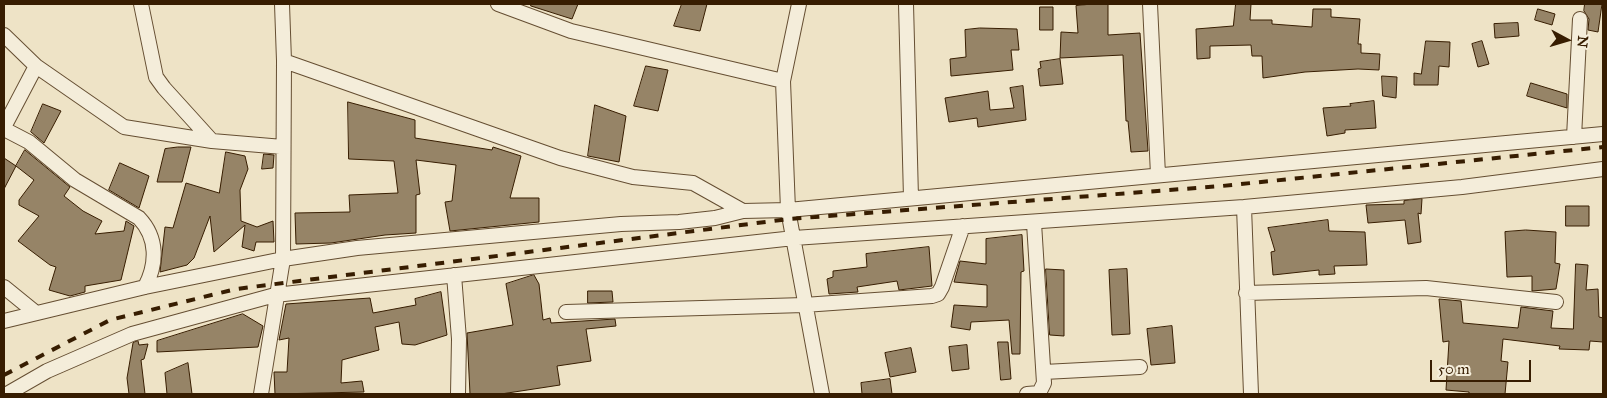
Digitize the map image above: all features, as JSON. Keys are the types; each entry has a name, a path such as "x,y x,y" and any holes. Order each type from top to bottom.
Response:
{"street":[{"path":"141,4 156,77 212,141"},
{"path":"261,394 282,259 284,61 282,4"},
{"path":"498,4 571,31 783,81"},
{"path":"799,4 783,81 788,210 804,305 822,394"},
{"path":"906,4 911,198"},
{"path":"1150,4 1158,175"},
{"path":"1574,137 1580,19"},
{"path":"4,35 36,66 124,127 212,141 283,147"},
{"path":"284,61 560,158 633,177 700,186 744,210"},
{"path":"36,66 4,128 29,142 75,180 139,218 147,226 155,256 153,272 145,287"},
{"path":"4,321 145,287 282,259 366,247 621,224 679,222 715,218 744,210 788,210 1603,134"},
{"path":"7,394 47,371 132,334 275,295 794,238 1034,223 1244,206 1462,187 1603,169"},
{"path":"1244,206 1251,394"},
{"path":"1027,394 1040,393 1044,382 1034,223"},
{"path":"566,312 804,305 932,296 938,294 963,226"},
{"path":"454,276 459,339 458,394"},
{"path":"4,287 36,313"},
{"path":"1246,293 1426,288 1556,302"},
{"path":"1044,372 1140,367"}],"building":[{"path":"531,4 578,4 572,19 531,6"},
{"path":"682,4 707,4 700,31 674,26"},
{"path":"1108,4 1108,35 1140,33 1148,151 1131,152 1128,121 1126,121 1123,55 1060,58 1061,32 1078,33 1076,6"},
{"path":"1236,4 1251,4 1250,20 1272,20 1272,24 1312,27 1313,9 1331,9 1331,17 1360,19 1358,44 1361,44 1361,53 1380,54 1379,70 1358,69 1305,72 1263,78 1262,56 1252,56 1251,45 1210,46 1210,58 1197,59 1196,29 1233,26"},
{"path":"1585,4 1602,4 1598,32 1588,30 1589,19 1584,11"},
{"path":"1040,7 1053,7 1053,30 1040,30"},
{"path":"1538,9 1555,14 1552,25 1535,20"},
{"path":"1518,23 1519,36 1495,38 1494,24"},
{"path":"980,28 1017,29 1019,50 1011,50 1013,70 951,76 950,59 966,57 965,30"},
{"path":"1426,41 1450,42 1449,67 1439,66 1438,85 1414,85 1414,73 1421,74"},
{"path":"1482,41 1489,64 1478,67 1472,44"},
{"path":"1060,59 1063,84 1040,86 1038,69 1041,68 1040,62"},
{"path":"646,66 668,70 658,111 634,106"},
{"path":"1382,76 1397,77 1396,98 1383,96"},
{"path":"1531,83 1567,94 1567,108 1527,96"},
{"path":"1023,86 1026,120 978,127 977,118 949,122 945,98 988,91 990,110 1014,108 1010,88"},
{"path":"1374,101 1376,128 1345,130 1345,133 1327,136 1323,108 1351,106 1350,104"},
{"path":"348,102 415,120 415,138 492,150 493,147 521,156 510,198 539,198 539,222 450,231 445,202 452,201 456,165 416,160 420,194 416,195 416,233 385,235 331,243 296,244 295,213 350,212 349,195 398,193 394,161 349,159"},
{"path":"43,104 61,111 44,143 31,132"},
{"path":"595,105 626,116 619,162 588,156"},
{"path":"191,147 182,182 157,182 165,149"},
{"path":"25,150 70,187 64,196 83,211 102,221 95,234 124,231 126,221 134,226 121,280 85,286 85,292 70,296 49,290 56,267 50,265 18,241 39,216 19,205 19,200 34,180 16,166"},
{"path":"226,152 245,156 248,169 240,190 241,221 257,227 273,221 274,242 256,242 254,251 242,247 245,225 214,252 210,216 194,258 187,265 160,272 165,227 173,228 186,183 219,193"},
{"path":"264,154 274,155 273,168 262,169"},
{"path":"4,158 16,166 4,189"},
{"path":"120,163 149,176 139,208 109,190"},
{"path":"1422,199 1421,214 1418,213 1421,242 1408,244 1405,220 1368,223 1366,205 1404,204 1404,201"},
{"path":"1566,206 1589,206 1589,226 1566,226"},
{"path":"1328,220 1329,231 1365,232 1367,265 1334,266 1335,274 1319,275 1319,270 1273,275 1271,252 1275,251 1268,228"},
{"path":"1526,230 1556,232 1555,263 1560,264 1556,289 1532,291 1532,276 1507,277 1505,232"},
{"path":"1022,235 1024,271 1021,272 1020,354 1012,354 1009,320 971,322 970,330 951,327 954,305 987,307 987,285 954,282 960,261 986,264 986,239"},
{"path":"929,247 932,286 899,290 897,281 857,287 858,292 829,294 827,279 833,277 833,271 867,267 866,254"},
{"path":"1576,264 1588,265 1586,290 1598,289 1599,317 1603,318 1603,342 1590,341 1589,350 1559,349 1560,346 1503,339 1501,361 1508,362 1505,394 1469,394 1469,392 1446,390 1449,341 1443,342 1439,299 1461,301 1463,323 1518,328 1521,307 1553,311 1551,328 1573,329"},
{"path":"1046,269 1064,270 1064,336 1050,335"},
{"path":"1127,269 1130,334 1112,335 1109,270"},
{"path":"534,275 539,284 543,320 550,318 551,323 615,319 616,326 586,329 591,361 557,366 560,385 501,394 470,394 467,333 513,325 506,284"},
{"path":"588,291 612,291 613,302 588,303"},
{"path":"441,292 447,335 415,345 402,344 399,322 375,327 379,350 342,360 341,383 362,381 364,392 275,394 274,372 287,372 289,338 279,340 286,304 370,298 373,313 416,305 415,299"},
{"path":"243,314 263,326 258,347 157,352 157,341"},
{"path":"1172,326 1175,363 1151,365 1147,329"},
{"path":"138,341 139,345 148,344 144,359 141,360 145,394 129,394 127,378 133,343"},
{"path":"998,342 1008,342 1011,379 1001,380"},
{"path":"967,345 969,369 952,371 949,347"},
{"path":"911,348 916,372 890,377 885,353"},
{"path":"188,363 192,394 167,394 165,373"},
{"path":"890,379 892,394 862,394 861,383"}],"railway":[{"path":"4,375 110,320 236,289 789,219 1222,186 1603,147"}]}
